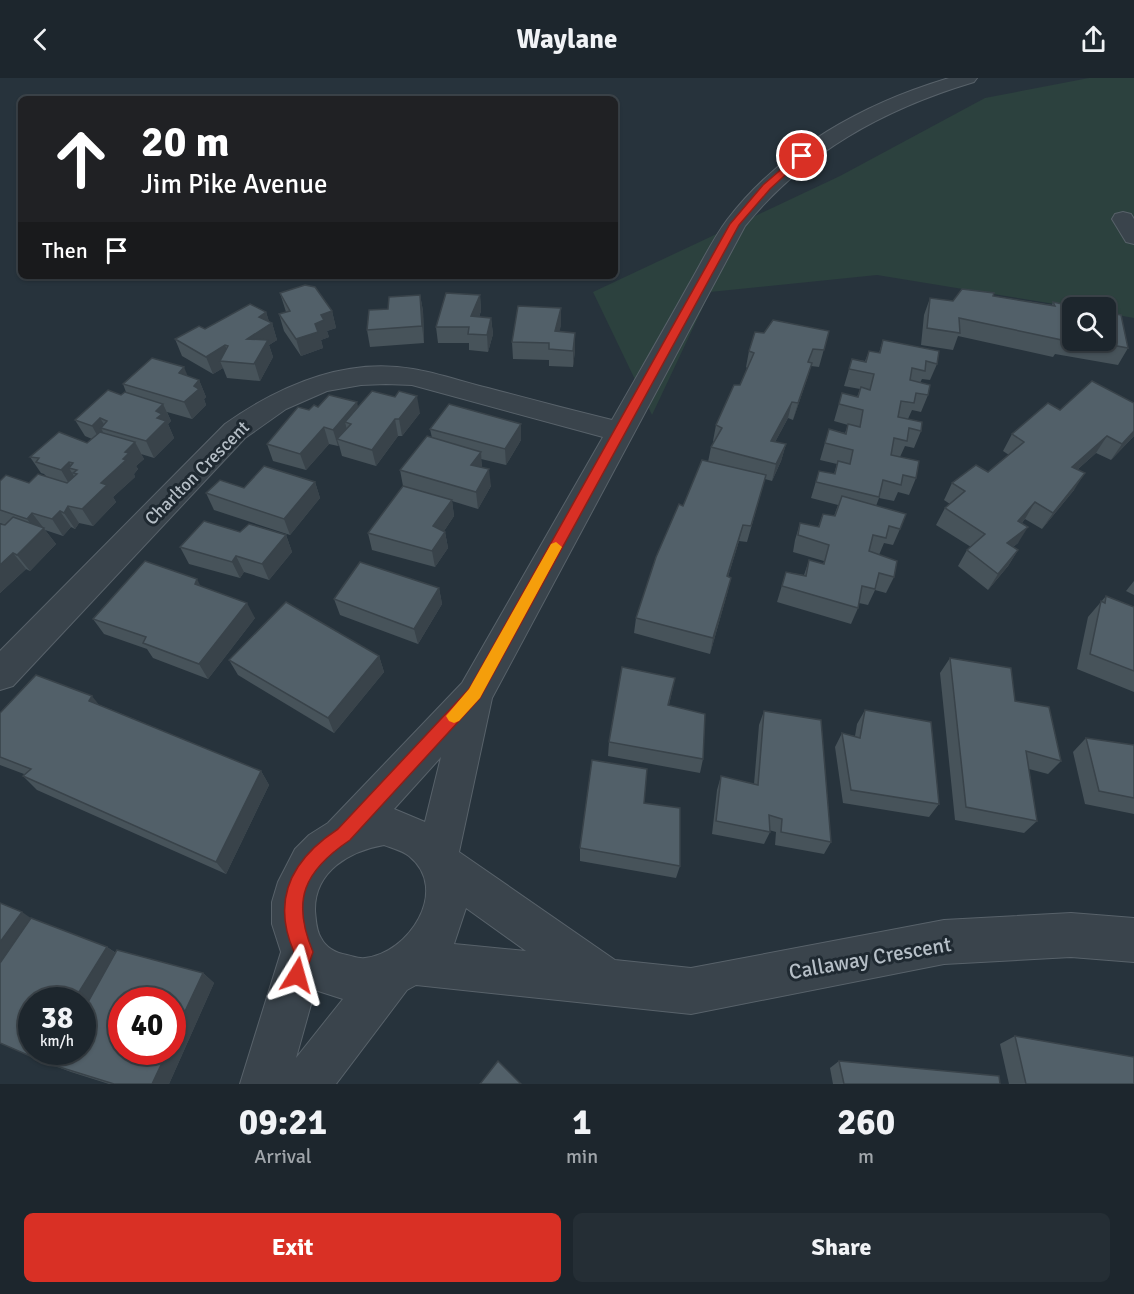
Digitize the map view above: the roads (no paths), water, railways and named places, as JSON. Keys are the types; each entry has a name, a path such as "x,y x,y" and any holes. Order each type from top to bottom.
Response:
{"street":[{"path":"402,968 366,982 340,979 320,969 303,952 294,932 293,909 298,886 308,865 325,847 344,834 475,694 735,224 766,187 802,156 842,130 885,108 968,78"},
{"name":"Charlton Crescent","path":"0,675 235,431 266,408 302,390 350,377 378,374 412,377 620,432"},
{"path":"441,861 475,694"},
{"path":"306,1084 402,968 430,945 441,926 447,906 448,885 441,861 424,840 406,830 386,825 365,827 344,834"},
{"name":"Callaway Crescent","path":"441,861 607,982"},
{"name":"Callaway Crescent","path":"402,968 607,982 691,991 944,942 1071,935 1134,940"},
{"path":"264,1084 303,952"}]}
